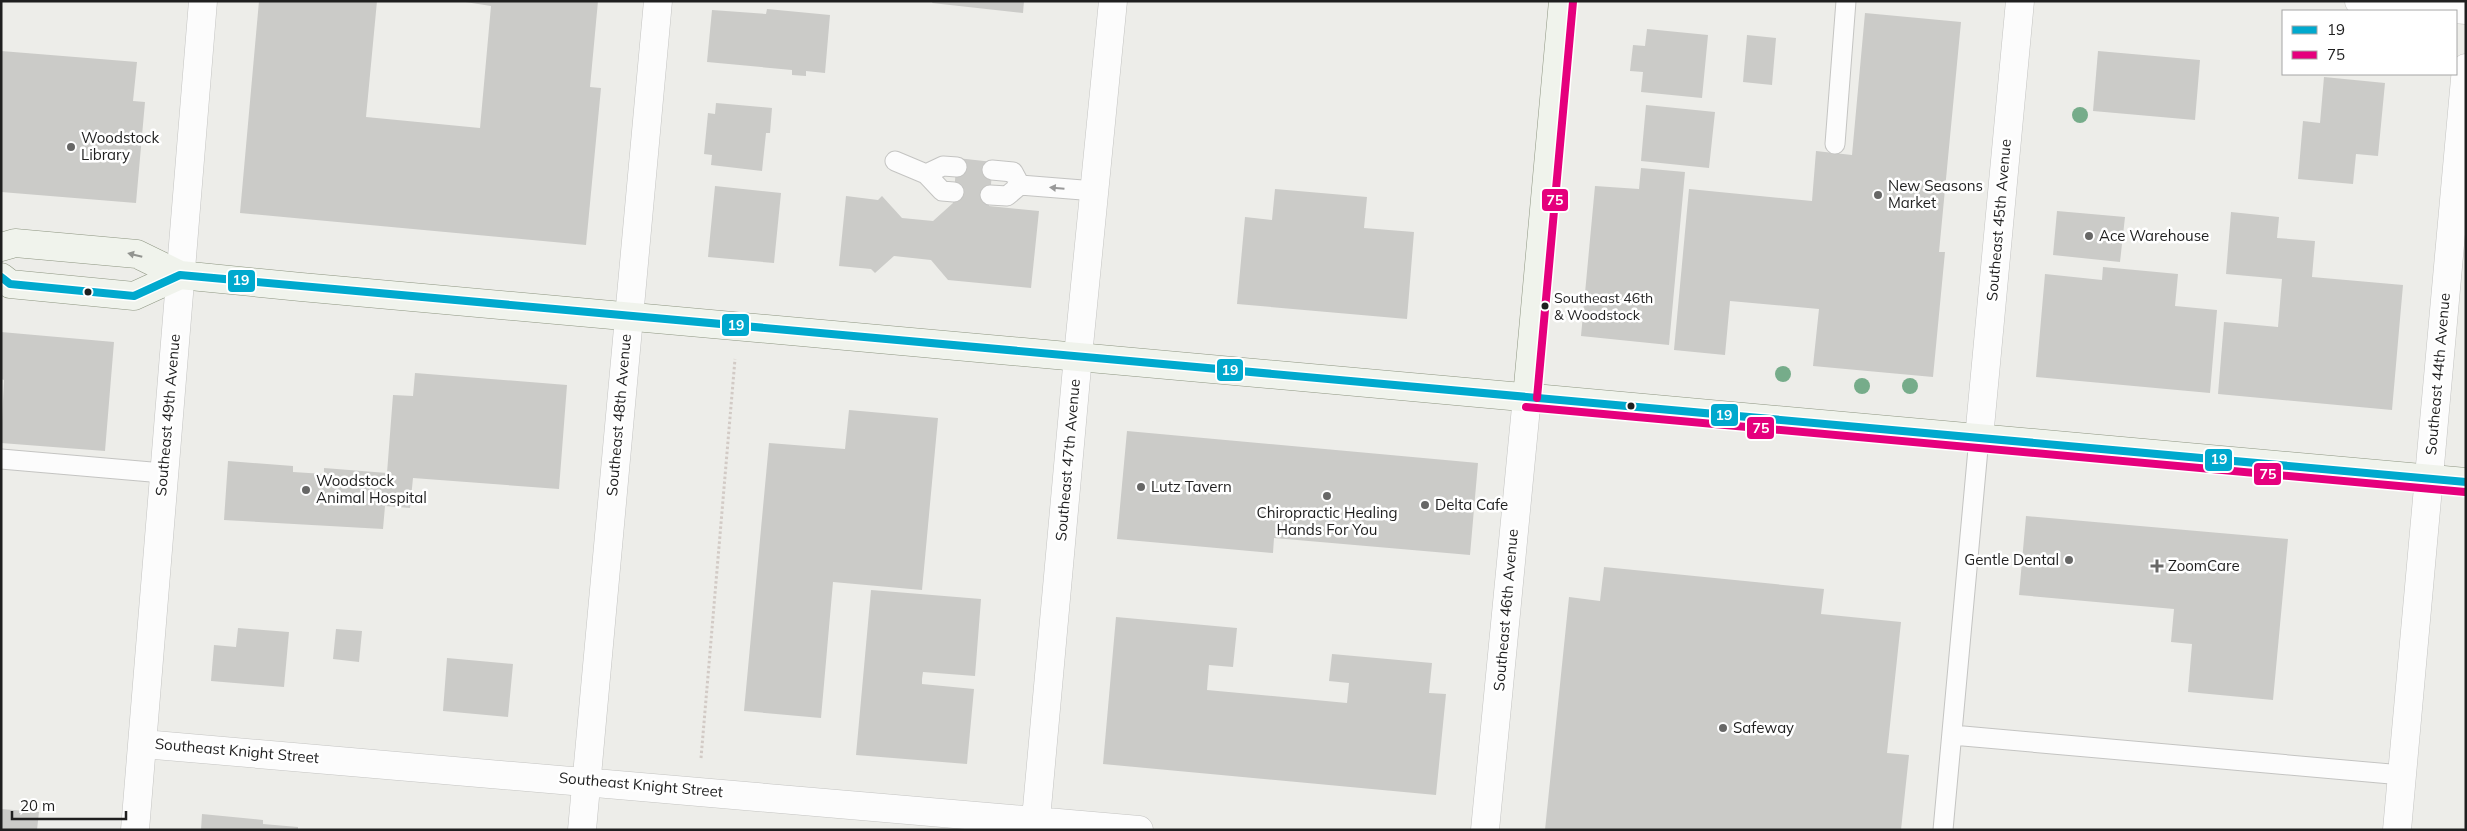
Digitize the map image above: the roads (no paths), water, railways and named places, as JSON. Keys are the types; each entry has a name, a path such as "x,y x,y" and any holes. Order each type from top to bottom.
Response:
{"main road":[{"name":"Southeast 46th Avenue","path":"1527,396 1563,1"},
{"path":"1,247 15,243 137,254 180,275 2466,482"},
{"path":"1,277 10,284 134,296 180,275"}],"street":[{"name":"Southeast 49th Avenue","path":"135,830 203,1"},
{"name":"Southeast 48th Avenue","path":"582,830 658,1"},
{"name":"Southeast 47th Avenue","path":"1036,825 1078,356 1113,1"},
{"name":"Southeast 45th Avenue","path":"1979,438 2020,1"},
{"path":"2359,1 2466,10"},
{"name":"Southeast 44th Avenue","path":"2397,830 2466,68"},
{"name":"Southeast 46th Avenue","path":"1485,830 1527,396"},
{"name":"Southeast Knight Street","path":"143,744 698,790 1036,825 1139,830"}],"lane":[{"path":"1834,144 1846,1"},
{"path":"895,161 926,174 942,191 954,192"},
{"path":"926,174 943,166 957,167"},
{"path":"992,170 1013,172 1020,185"},
{"path":"990,195 1007,196 1020,185 1095,191"},
{"path":"1943,830 1979,438"},
{"path":"1,460 163,473"},
{"path":"1952,735 2402,775"}],"place":[{"name":"Woodstock Library","path":"71,147"},
{"name":"New Seasons Market","path":"1878,195"},
{"name":"Ace Warehouse","path":"2089,236"},
{"name":"Southeast 46th & Woodstock","path":"1545,306"},
{"name":"Lutz Tavern","path":"1141,487"},
{"name":"Woodstock Animal Hospital","path":"306,490"},
{"name":"Chiropractic Healing Hands For You","path":"1327,496"},
{"name":"Delta Cafe","path":"1425,505"},
{"name":"Gentle Dental","path":"2069,560"},
{"name":"ZoomCare","path":"2157,566"},
{"name":"Safeway","path":"1723,728"}]}
